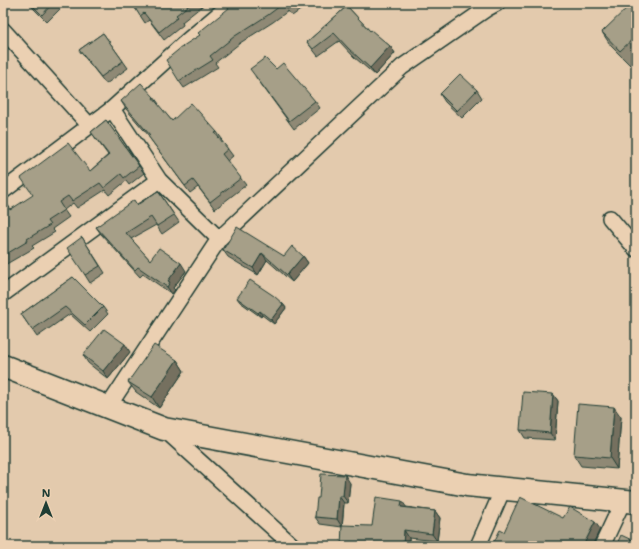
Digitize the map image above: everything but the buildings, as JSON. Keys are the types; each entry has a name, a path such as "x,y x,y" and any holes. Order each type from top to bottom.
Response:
{"main road":[{"path":"3,366 164,429 467,485 630,501"}],"street":[{"path":"3,191 112,110 186,42 232,3"},
{"path":"108,407 219,239 402,67 497,3"},
{"path":"3,30 90,126"},
{"path":"112,110 159,180 219,239"},
{"path":"3,294 159,180"},
{"path":"610,218 636,249"},
{"path":"164,429 293,546"},
{"path":"478,546 503,489"},
{"path":"602,546 630,501"}]}
